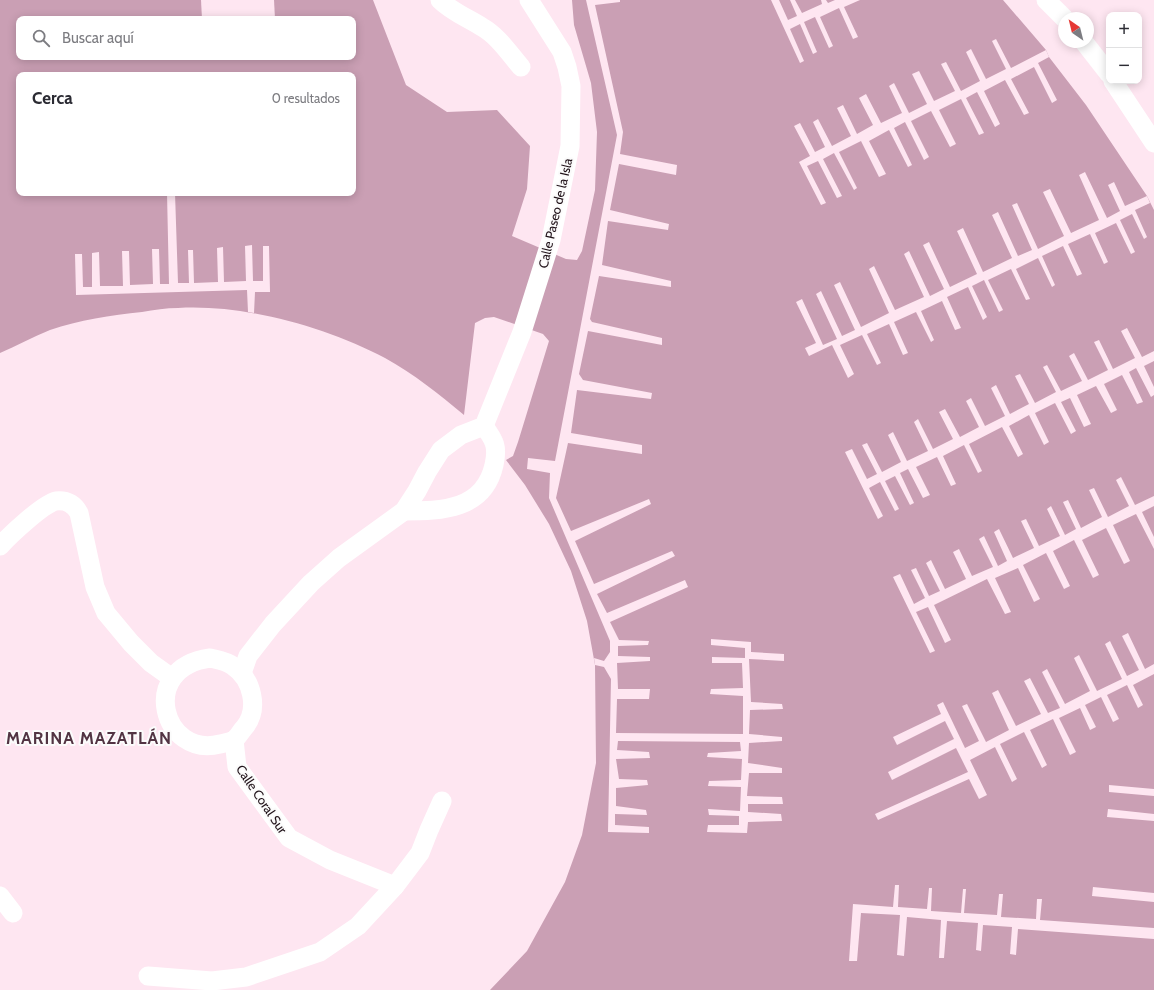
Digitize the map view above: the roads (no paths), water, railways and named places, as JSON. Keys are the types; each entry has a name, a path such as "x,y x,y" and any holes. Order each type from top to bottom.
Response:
{"street":[{"path":"440,0 448,7 483,27 496,38 521,67"},
{"name":"Calle Paseo de la Isla","path":"484,426 522,332 551,240 570,146 571,86 567,67 562,52 529,0"},
{"path":"1046,0 1058,12"},
{"path":"1089,48 1106,70"},
{"path":"1115,84 1154,144"},
{"path":"242,673 248,656 273,624 311,583 339,558 404,511 441,450 461,435 484,426 492,436 497,451 491,476 481,493 454,508 434,511 404,511"},
{"path":"0,546 9,535 55,501 67,501 75,506 79,513 94,587 106,613 131,643 151,663 172,678"},
{"path":"210,658 222,660 233,665 242,673 249,685 252,698 251,712 246,725 234,740 213,746 201,745 190,742 180,735 172,726 167,716 165,704 166,692 172,678 187,664 210,658"},
{"name":"Calle Coral Sur","path":"234,740 237,767 289,838 330,860 395,886"},
{"path":"148,976 212,981 246,977 320,952 358,926 395,886 420,853 442,801"},
{"path":"0,896 13,913"}],"district":[{"name":"MARINA MAZATLÁN","path":"89,738"}]}
